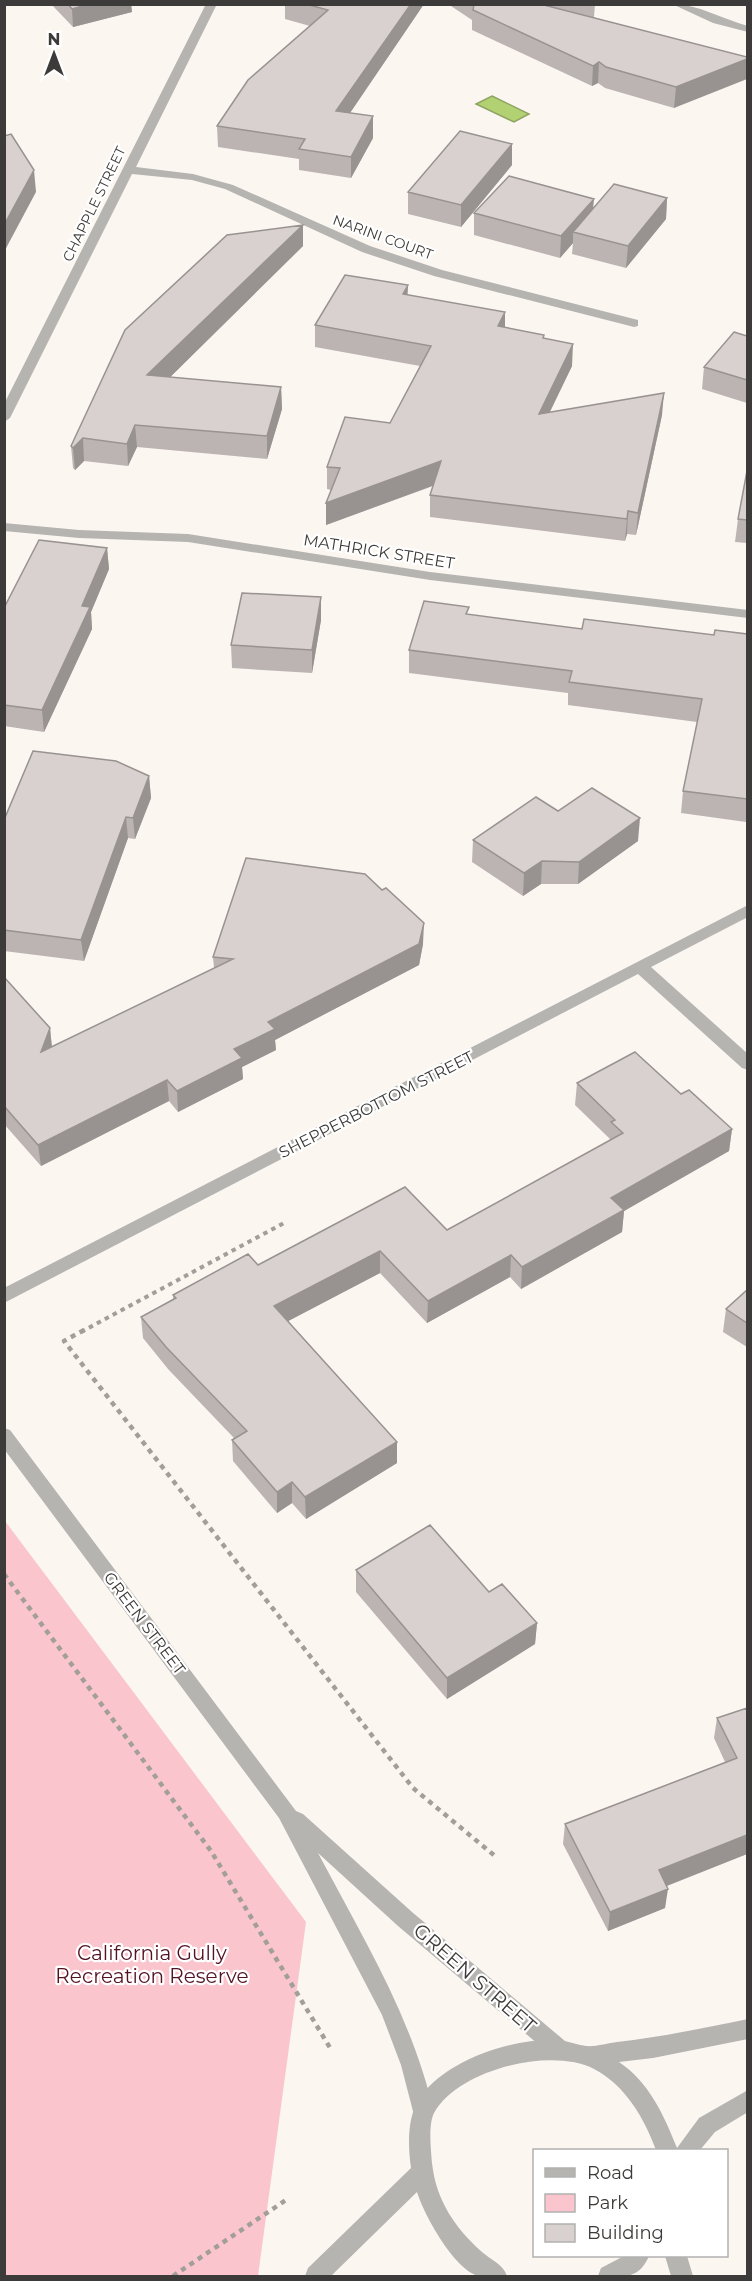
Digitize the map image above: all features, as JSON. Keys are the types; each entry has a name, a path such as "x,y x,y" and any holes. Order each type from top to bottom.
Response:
{"street":[{"name":"CHAPPLE STREET","path":"4,418 212,4"},
{"path":"677,4 717,21 747,29"},
{"name":"NARINI COURT","path":"127,170 193,177 229,188 376,253 448,276 634,323"},
{"name":"MATHRICK STREET","path":"4,527 79,534 188,538 430,576 747,614"},
{"name":"SHEPPERBOTTOM STREET","path":"4,1296 747,910"},
{"path":"641,967 747,1064"},
{"name":"GREEN STREET","path":"4,1435 286,1812 391,2011 412,2065 423,2112 421,2174"},
{"name":"GREEN STREET","path":"286,1812 405,1919 558,2048"},
{"path":"423,2112 446,2085 479,2065 517,2053 558,2048 590,2055 653,2048 747,2030"},
{"path":"590,2055 627,2079 650,2111 667,2149"},
{"path":"689,2149 707,2125 747,2100"},
{"path":"316,2277 421,2174 435,2214 452,2240 477,2264 496,2277"},
{"path":"609,2277 630,2266 638,2257"},
{"path":"676,2257 682,2277"}],"path":[{"path":"285,1224 64,1341 413,1788 495,1856"},
{"path":"4,1574 211,1851 332,2050"},
{"path":"173,2277 289,2198"}],"green space":[{"name":"California Gully Recreation Reserve","path":"5,1521 306,1922 258,2276 5,2276"}],"shaded area":[{"path":"492,96 529,114 514,122 476,104"}],"building":[{"path":"68,4 89,4 72,9"},
{"path":"306,4 411,4 336,111 373,116 351,157 299,149 305,139 217,126 248,80 328,10"},
{"path":"474,4 540,4 747,57 747,59 676,87 606,67 599,62 593,66 473,10"},
{"path":"460,131 512,144 461,205 408,192"},
{"path":"11,134 34,170 4,225 4,136"},
{"path":"509,176 594,199 561,236 474,213"},
{"path":"614,184 667,198 628,246 573,232"},
{"path":"303,225 147,375 281,387 267,436 135,425 127,444 83,438 73,448 71,446 125,330 227,235"},
{"path":"345,275 408,285 403,294 505,312 498,326 544,335 543,338 573,344 539,414 664,393 638,513 628,511 627,519 430,495 441,461 326,503 340,468 327,467 345,417 390,423 431,346 315,325"},
{"path":"734,332 747,336 747,380 704,367"},
{"path":"747,471 747,520 738,519"},
{"path":"39,540 107,548 82,606 90,607 42,710 4,705 4,608"},
{"path":"242,593 321,597 312,650 231,645"},
{"path":"424,601 469,607 466,614 582,629 584,619 714,635 715,630 747,634 747,799 683,791 702,699 569,682 572,671 409,650"},
{"path":"33,751 116,761 149,776 133,818 126,817 81,940 4,930 4,820"},
{"path":"592,788 640,818 579,862 542,861 524,873 473,840 536,797 558,811"},
{"path":"246,858 365,874 382,890 386,888 424,923 419,944 268,1022 275,1029 234,1049 242,1058 177,1091 167,1080 38,1145 4,1106 4,977 50,1028 41,1052 233,959 213,957"},
{"path":"635,1052 681,1094 689,1090 732,1129 611,1198 624,1210 522,1267 511,1255 428,1301 380,1251 274,1306 397,1442 305,1497 292,1482 277,1492 232,1440 247,1431 166,1347 141,1317 176,1298 173,1295 248,1254 258,1265 405,1187 447,1230 623,1133 611,1122 615,1120 577,1083"},
{"path":"747,1290 747,1323 726,1309"},
{"path":"430,1525 489,1592 502,1584 537,1623 447,1678 356,1570"},
{"path":"747,1708 747,1835 659,1870 668,1889 610,1912 565,1824 737,1758 717,1718"}]}
